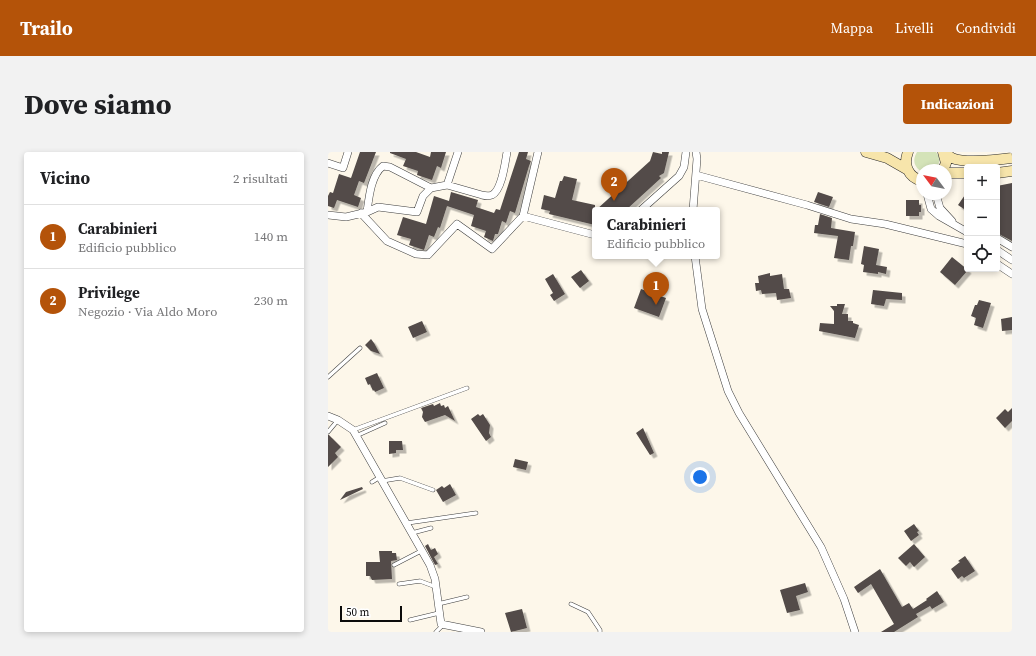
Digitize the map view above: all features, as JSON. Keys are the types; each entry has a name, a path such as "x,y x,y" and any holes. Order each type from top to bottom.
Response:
{"main road":[{"path":"866,152 887,158 916,177"},
{"path":"908,152 906,158 910,173"},
{"path":"944,152 952,158 962,160 987,161 1012,158"},
{"path":"944,152 946,164"},
{"path":"1000,173 1012,171"},
{"path":"952,173 964,173"}],"street":[{"path":"328,163 343,168 348,152"},
{"path":"447,185 458,152"},
{"path":"328,215 346,217 378,207 417,212 423,196 431,188 447,185 482,195 493,195 498,189 507,152"},
{"path":"364,212 387,241 416,254 428,255 457,224 492,249 523,216 538,152"},
{"path":"644,207 679,176 684,167 686,152"},
{"path":"693,207 697,154"},
{"path":"364,212 377,170 383,166 390,167 431,188"},
{"path":"910,173 916,179"},
{"path":"696,175 851,218 885,224 964,243"},
{"path":"929,200 931,208 939,216 964,230"},
{"path":"938,200 940,208 956,225"},
{"path":"523,216 592,234"},
{"path":"1000,240 1012,247"},
{"path":"1000,252 1012,260"},
{"path":"695,259 702,309 728,392 739,413 821,547 844,599 855,632"},
{"path":"1000,266 1012,274"},
{"path":"328,416 338,420 354,433 430,565 435,579 441,624 453,629 481,632"}],"lane":[{"path":"328,377 360,348"},
{"path":"354,433 467,388"},
{"path":"328,432 338,420"},
{"path":"354,433 385,423"},
{"path":"372,482 400,478 433,490"},
{"path":"406,523 476,513"},
{"path":"412,533 431,528"},
{"path":"394,565 421,551"},
{"path":"399,584 420,581 436,587"},
{"path":"438,604 467,597"},
{"path":"571,604 588,612 600,632"},
{"path":"410,620 439,613"},
{"path":"436,632 443,624"}],"green space":[{"path":"917,152 936,152 939,156 938,164 916,164 916,166 914,161"}],"building":[{"path":"360,152 376,152 364,183 359,181 354,195 361,198 358,207 337,200 334,208 328,206 328,196 330,192 333,193 339,174 351,178"},
{"path":"390,152 416,152 430,157 431,152 446,152 441,168 437,166 432,180 417,175 418,171 403,166 406,159"},
{"path":"519,152 528,152 526,159 531,161 515,213 510,211 506,223 502,221 498,234 495,234 493,241 484,237 486,231 471,226 474,215 447,206 440,228 438,227 434,237 429,235 424,250 409,245 411,239 397,235 403,217 426,224 434,196 449,201 451,192 478,200 476,207 494,213 496,209 500,210"},
{"path":"653,152 662,154 662,152 669,152 664,173 659,176 661,178 629,207 599,207 650,161"},
{"path":"564,176 577,179 572,200 595,205 595,207 592,207 592,224 549,214 550,211 541,209 544,195 555,198 560,181 562,181"},
{"path":"1012,183 1012,241 1000,235 1000,185"},
{"path":"818,192 833,197 829,207 814,202"},
{"path":"964,196 964,209 958,205"},
{"path":"906,200 919,200 921,212 919,212 919,216 906,216"},
{"path":"820,214 832,218 831,228 855,232 849,260 834,258 838,236 814,233 815,225 818,225"},
{"path":"864,246 879,249 876,265 887,267 886,274 878,272 878,274 863,272 864,265 861,264"},
{"path":"952,257 964,267 964,272 966,272 955,285 940,272"},
{"path":"581,270 589,281 580,288 571,277"},
{"path":"770,273 770,276 782,274 784,289 789,289 791,298 777,300 776,293 762,294 761,290 756,291 755,283 759,283 758,276"},
{"path":"553,274 565,294 554,301 550,295 553,293 545,279"},
{"path":"641,289 666,298 659,317 634,308"},
{"path":"873,290 902,293 902,300 886,299 884,306 871,304"},
{"path":"979,300 991,303 983,328 974,325 976,318 971,316 975,305 977,305"},
{"path":"837,304 845,304 842,314 848,314 848,321 853,321 853,323 859,325 855,338 819,331 820,323 834,324 834,311 830,306 837,306"},
{"path":"1012,317 1012,330 1002,331 1001,319"},
{"path":"422,321 427,332 413,338 408,327"},
{"path":"371,339 380,354 371,351 365,345"},
{"path":"377,373 384,388 375,392 370,384 368,385 365,378"},
{"path":"440,403 441,406 444,405 445,408 448,406 455,421 445,415 425,422 422,417 423,412 421,408 433,404 434,406"},
{"path":"1012,408 1012,421 1005,428 996,418 1005,409 1008,412"},
{"path":"478,414 480,416 483,414 490,425 489,433 491,437 486,441 471,419"},
{"path":"643,428 654,453 650,455 636,433"},
{"path":"328,435 341,447 335,453 338,457 328,467"},
{"path":"389,441 402,441 403,450 396,450 396,453 389,454"},
{"path":"515,459 528,462 526,470 513,467"},
{"path":"450,484 456,495 443,502 436,490 442,486 444,488"},
{"path":"362,487 363,489 340,500 346,492"},
{"path":"914,524 919,531 917,532 919,535 911,541 904,531"},
{"path":"428,544 431,550 435,548 438,554 434,557 438,564 435,565 425,546"},
{"path":"914,544 925,557 914,567 910,562 906,566 898,558"},
{"path":"379,551 392,551 392,553 396,553 397,560 391,561 392,579 372,580 370,576 366,576 366,562 380,562"},
{"path":"965,556 975,571 964,578 962,576 958,579 951,569"},
{"path":"880,569 902,607 909,603 913,609 937,591 944,602 932,609 930,606 916,614 918,617 894,632 881,632 894,624 871,584 858,593 854,587"},
{"path":"805,583 808,592 796,596 800,610 787,613 780,590"},
{"path":"522,609 527,628 511,632 505,613"}],"place":[{"name":"Privilege","path":"614,201"},
{"name":"Carabinieri","path":"656,305"}]}
